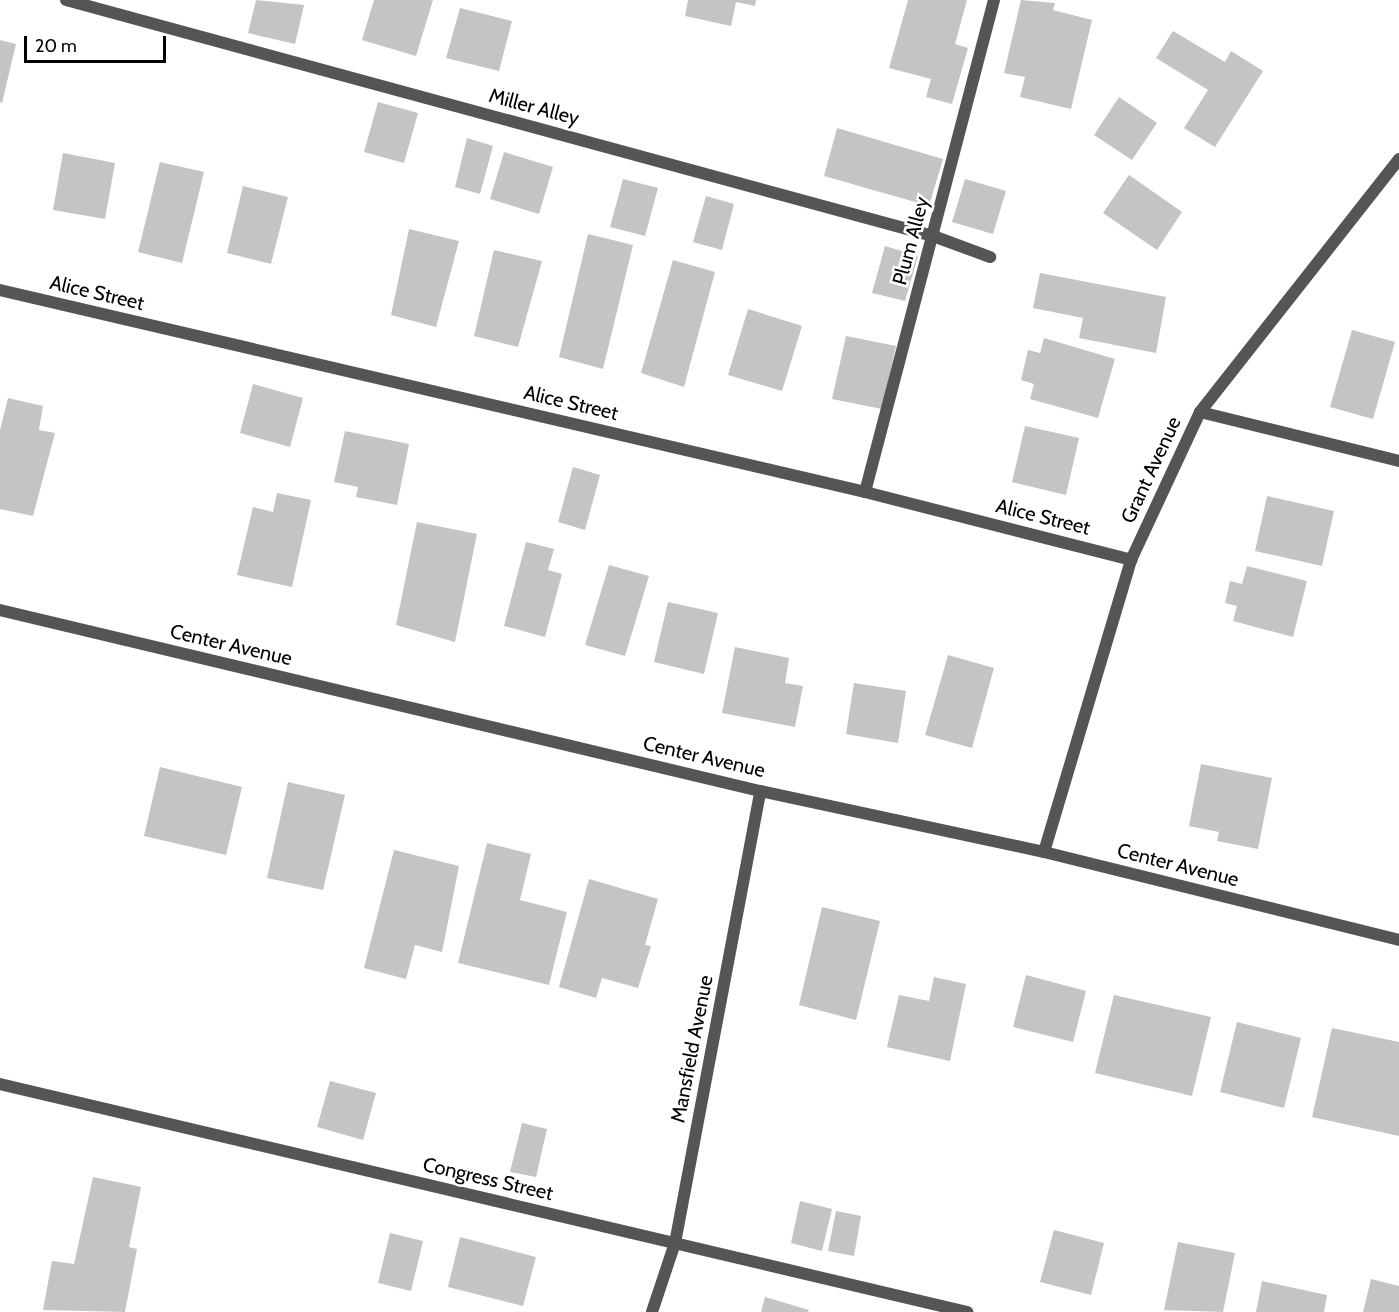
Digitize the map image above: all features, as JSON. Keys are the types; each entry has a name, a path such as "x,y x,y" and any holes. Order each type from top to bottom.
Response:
{"street":[{"name":"Miller Alley","path":"66,0 933,236 990,257"},
{"name":"Plum Alley","path":"865,492 994,0"},
{"name":"Grant Avenue","path":"1044,852 1131,560 1200,412 1399,159"},
{"name":"Alice Street","path":"0,290 865,492 1131,560"},
{"path":"1200,412 1399,461"},
{"name":"Center Avenue","path":"0,610 760,791 1044,852 1399,940"},
{"name":"Mansfield Avenue","path":"652,1312 675,1243 760,791"},
{"name":"Congress Street","path":"0,1084 967,1312"}],"building":[{"path":"256,0 304,5 295,44 248,33"},
{"path":"374,0 433,0 416,56 362,40"},
{"path":"688,0 756,0 755,6 736,2 731,26 685,16"},
{"path":"908,0 967,0 955,44 968,48 952,104 926,97 931,79 889,68"},
{"path":"1021,0 1055,3 1053,10 1092,20 1071,109 1020,97 1025,77 1004,73"},
{"path":"460,8 512,21 499,71 446,58"},
{"path":"1173,31 1225,62 1231,51 1263,71 1215,147 1184,128 1208,90 1156,58"},
{"path":"0,40 16,44 2,103 0,102"},
{"path":"1119,97 1157,123 1132,160 1094,135"},
{"path":"378,102 418,113 404,163 364,152"},
{"path":"837,128 943,159 929,206 824,176"},
{"path":"467,138 493,146 480,194 455,187"},
{"path":"504,152 553,167 539,214 490,199"},
{"path":"63,153 115,163 105,219 53,210"},
{"path":"160,162 204,172 182,263 138,252"},
{"path":"1129,175 1182,212 1157,250 1103,213"},
{"path":"623,179 658,188 645,236 610,227"},
{"path":"965,179 1006,191 993,234 952,222"},
{"path":"243,186 288,197 271,264 227,253"},
{"path":"706,196 734,204 722,250 693,242"},
{"path":"409,229 459,241 436,327 391,315"},
{"path":"588,234 633,245 603,369 559,357"},
{"path":"885,246 918,256 905,301 872,293"},
{"path":"494,250 542,261 518,347 474,336"},
{"path":"673,260 715,272 684,387 641,373"},
{"path":"1040,273 1166,297 1156,353 1079,338 1083,318 1033,308"},
{"path":"748,309 802,326 782,391 728,375"},
{"path":"1352,330 1395,342 1373,419 1330,407"},
{"path":"846,336 896,346 882,409 832,399"},
{"path":"1044,338 1115,359 1098,418 1030,399 1034,384 1021,380 1028,350 1040,353"},
{"path":"253,384 303,398 290,447 240,433"},
{"path":"8,398 43,406 39,430 55,433 33,516 0,509 0,430"},
{"path":"1025,426 1079,438 1066,495 1012,482"},
{"path":"345,431 409,444 397,505 356,497 358,487 334,482"},
{"path":"573,467 600,475 585,530 558,522"},
{"path":"277,493 311,500 292,587 237,575 253,507 273,512"},
{"path":"1267,496 1334,511 1322,566 1255,551"},
{"path":"417,522 477,534 455,642 396,625"},
{"path":"526,542 554,549 548,570 562,574 545,637 504,626"},
{"path":"609,565 649,576 625,656 585,645"},
{"path":"1247,566 1307,581 1293,637 1233,621 1237,606 1225,603 1230,581 1242,584"},
{"path":"668,602 718,613 704,674 654,662"},
{"path":"735,647 789,658 785,683 803,686 795,727 722,713"},
{"path":"948,655 994,668 972,748 925,735"},
{"path":"854,683 906,691 898,743 846,734"},
{"path":"1201,764 1272,778 1258,849 1217,841 1219,832 1189,826"},
{"path":"160,767 242,787 226,855 144,836"},
{"path":"288,782 345,795 323,890 267,878"},
{"path":"487,843 531,854 520,900 567,912 549,985 458,963"},
{"path":"394,850 459,866 442,952 415,945 406,979 364,968"},
{"path":"589,879 658,899 645,945 651,946 638,988 602,978 596,998 559,987"},
{"path":"822,907 880,921 856,1020 799,1005"},
{"path":"1026,975 1086,991 1073,1042 1013,1027"},
{"path":"934,977 966,984 950,1061 887,1047 899,995 929,1001"},
{"path":"1114,995 1211,1017 1192,1096 1095,1073"},
{"path":"1237,1022 1301,1038 1284,1108 1220,1092"},
{"path":"1332,1028 1399,1042 1399,1136 1312,1117"},
{"path":"330,1081 376,1093 363,1140 317,1127"},
{"path":"522,1123 547,1129 536,1177 510,1172"},
{"path":"93,1177 141,1187 129,1247 137,1249 125,1312 43,1310 52,1261 74,1264"},
{"path":"800,1201 832,1209 822,1251 791,1243"},
{"path":"836,1211 861,1216 854,1256 828,1251"},
{"path":"1054,1230 1104,1243 1091,1295 1040,1282"},
{"path":"390,1233 423,1241 411,1291 378,1283"},
{"path":"460,1237 536,1257 523,1306 448,1287"},
{"path":"1178,1242 1235,1253 1223,1312 1164,1310"},
{"path":"1371,1279 1399,1286 1399,1312 1363,1312"},
{"path":"1262,1281 1327,1295 1324,1312 1256,1312"},
{"path":"765,1297 809,1310 808,1312 761,1312"}]}
